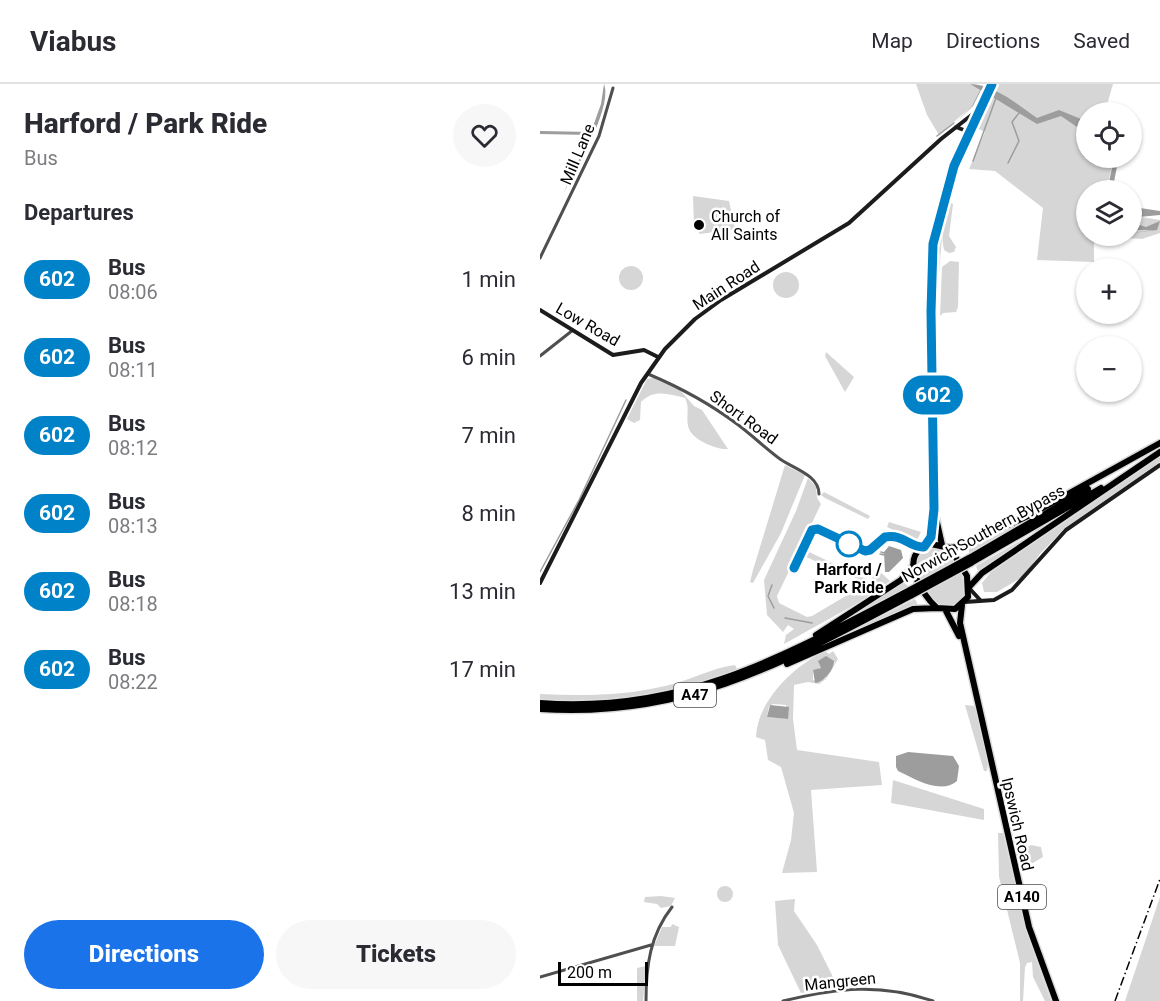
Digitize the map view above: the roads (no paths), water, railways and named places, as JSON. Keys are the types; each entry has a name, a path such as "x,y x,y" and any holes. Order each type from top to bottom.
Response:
{"highway":[{"path":"926,546 942,545 950,549 963,567 970,587 963,604 955,609 937,608 920,588 913,566 916,555 926,546 931,537 934,509 931,312 934,257 937,254 940,210 970,130 992,84"},
{"name":"A47","path":"950,549 963,546 1030,515 1160,444"},
{"name":"Norwich Southern Bypass","path":"970,561 1160,444"},
{"name":"A47","path":"970,587 981,573 1160,452"},
{"name":"Norwich Southern Bypass","path":"540,709 626,708 688,697 756,674 970,561 1160,452"},
{"path":"934,509 942,545"},
{"name":"A47","path":"735,676 791,650 853,613 901,580 913,566"},
{"name":"Norwich Southern Bypass","path":"540,703 600,704 647,699 699,688 735,676 911,593"},
{"name":"Ipswich Road","path":"963,604 959,616 965,650 1029,927 1056,1001"},
{"name":"A47","path":"688,697 749,681 913,609 937,608"},
{"name":"Ipswich Road","path":"945,610 950,615 965,650"}],"main road":[{"name":"Main Road","path":"540,583 646,374 658,357 695,320 721,300 849,223 980,107"},
{"path":"958,126 970,130"},
{"name":"Low Road","path":"540,310 613,355 644,350 658,357"},
{"path":"963,604 994,600 1012,590 1066,530 1160,465"},
{"path":"970,587 974,597 982,602"}],"street":[{"name":"Mill Lane","path":"540,258 599,136 613,88"},
{"path":"540,357 573,330"},
{"name":"Short Road","path":"646,374 686,391 737,423 783,461 812,479 819,492 825,491"},
{"path":"933,412 949,413"},
{"path":"646,1001 651,945 661,922 672,907"},
{"path":"540,976 651,945"},
{"name":"Mangreen","path":"783,1001 817,993 871,988 906,992 933,1001"}],"waterway":[{"path":"973,161 996,98"},
{"path":"1008,163 1019,141 1012,122 1019,113"},
{"path":"937,136 954,123"},
{"path":"540,572 579,500 626,400"},
{"path":"880,554 884,555"},
{"path":"772,585 768,596 774,608"},
{"path":"785,618 812,623"}],"railway":[{"path":"1115,1001 1160,879"}],"place":[{"name":"Church of All Saints","path":"699,225"},
{"name":"Harford / Park Ride","path":"849,544"}]}
